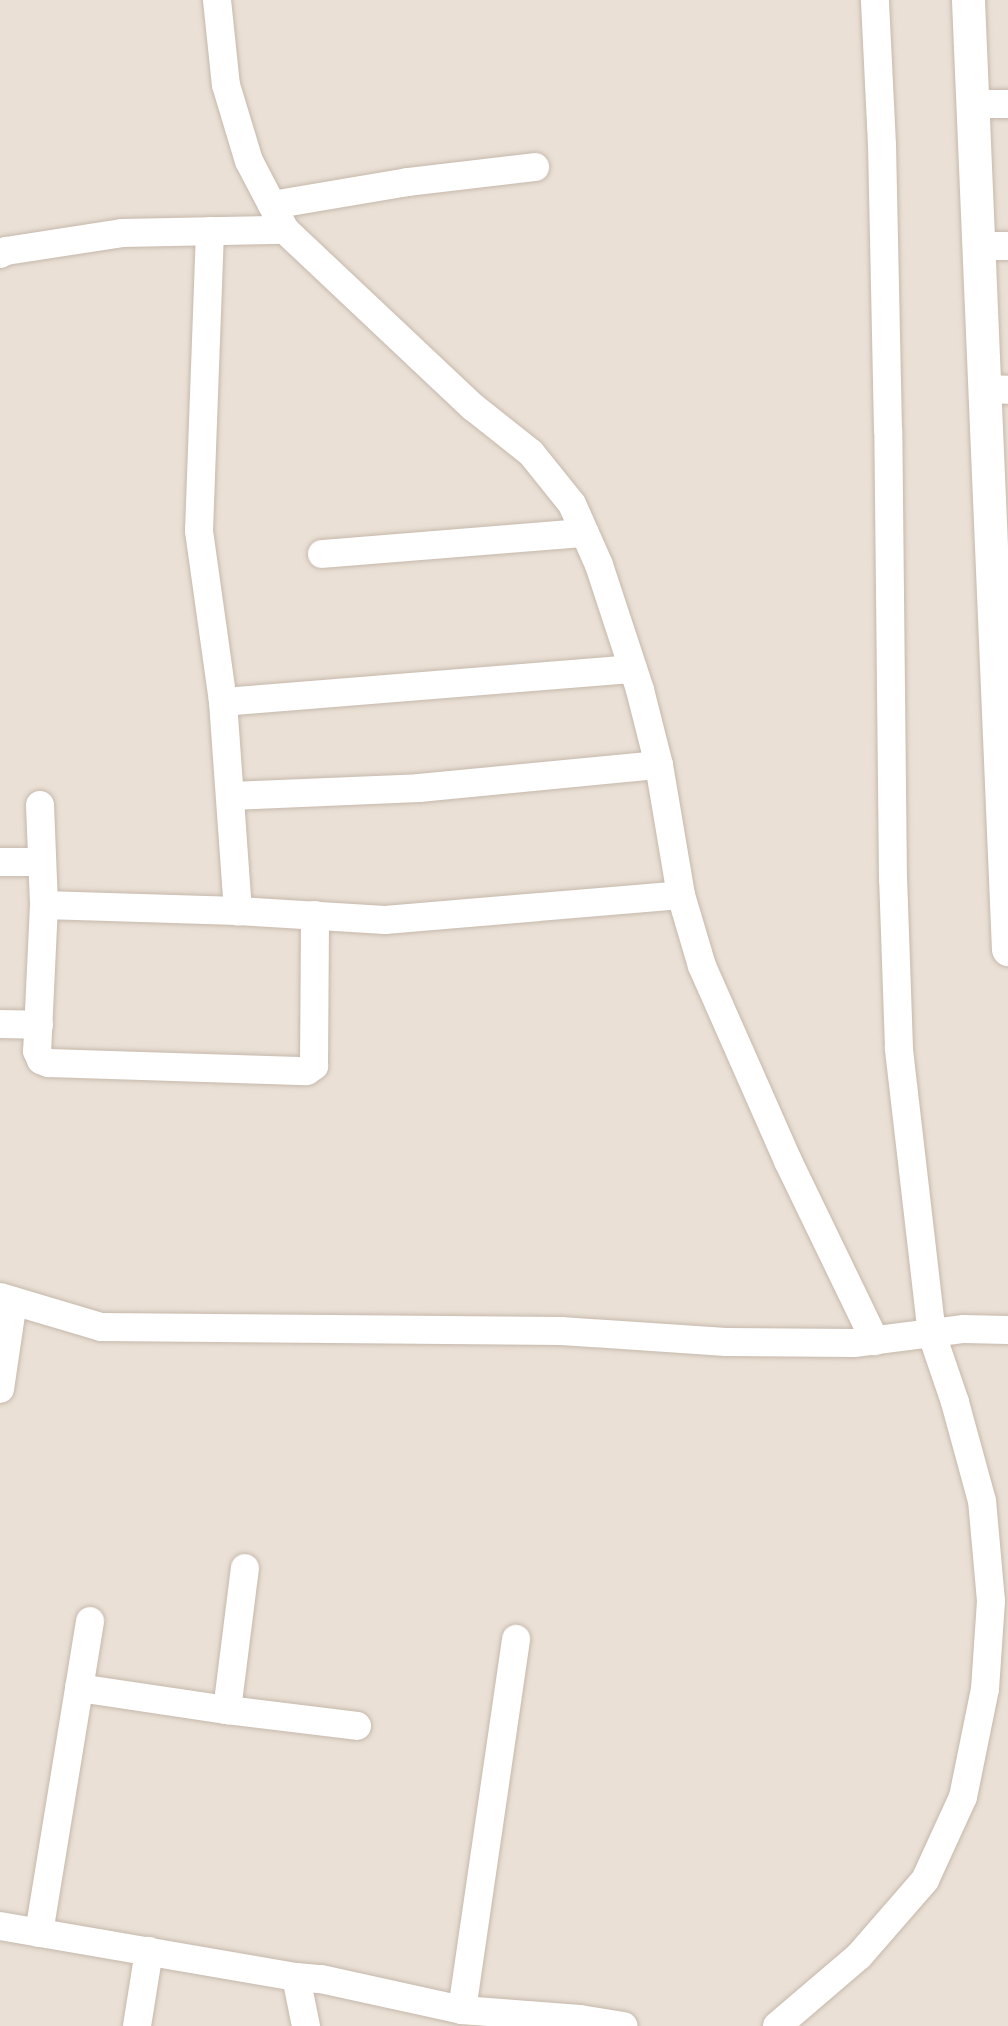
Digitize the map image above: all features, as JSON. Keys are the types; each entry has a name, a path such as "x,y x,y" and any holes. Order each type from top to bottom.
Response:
{"street":[{"path":"217,0 226,85 249,161 285,230 473,407 531,453 572,504 599,565 633,669 659,765 681,895 706,976 788,1161 875,1341"},
{"path":"777,2026 859,1956 926,1880 963,1797 986,1689 991,1600 982,1501 955,1402 932,1335 898,1024 892,880 884,228 875,0"},
{"path":"968,0 972,104 993,246 1008,929"},
{"path":"972,104 1008,104"},
{"path":"272,205 408,182 535,167"},
{"path":"0,254 6,251 122,233 285,230"},
{"path":"210,231 199,531 223,702 238,911"},
{"path":"322,554 584,532"},
{"path":"223,702 633,669"},
{"path":"231,796 419,788 659,765"},
{"path":"40,805 44,905 37,1051 41,1059 48,1064 307,1071 314,1066 315,915"},
{"path":"0,862 42,862"},
{"path":"44,905 238,911 385,920 681,895"},
{"path":"0,1024 39,1025"},
{"path":"0,1389 7,1299 100,1327 561,1331 726,1342 854,1343 932,1335 964,1329 1008,1330"},
{"path":"227,1710 245,1568"},
{"path":"39,1932 90,1620"},
{"path":"462,2010 516,1639"},
{"path":"79,1688 357,1726"},
{"path":"0,1926 296,1977 321,1979 462,2010 579,2019 623,2026"},
{"path":"137,2026 149,1951"},
{"path":"296,1977 306,2026"}],"shaded area":[{"path":"0,0 1008,0 1008,2026 0,2026"}]}
